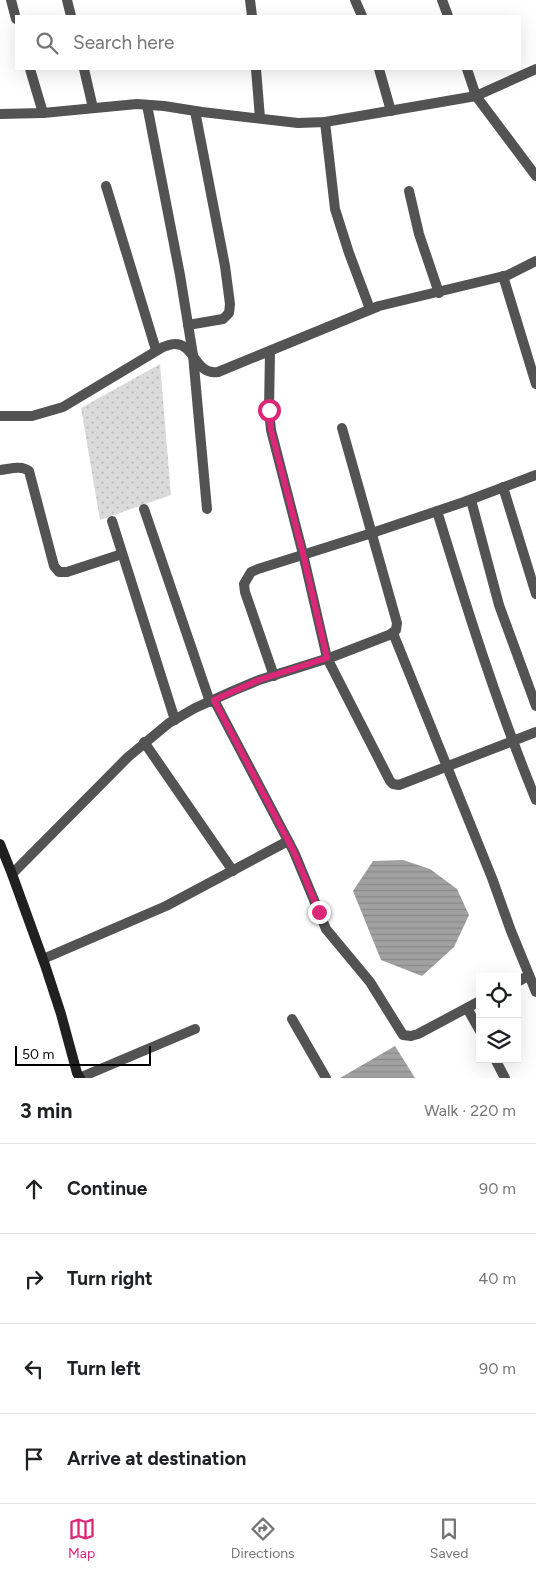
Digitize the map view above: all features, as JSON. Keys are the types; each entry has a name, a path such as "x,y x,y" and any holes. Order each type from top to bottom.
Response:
{"street":[{"path":"11,0 15,15"},
{"path":"67,0 71,15"},
{"path":"250,0 252,15"},
{"path":"355,0 362,15"},
{"path":"442,0 448,15"},
{"path":"0,114 43,113 125,104 298,123 325,122 476,96 536,69"},
{"path":"30,70 43,113"},
{"path":"84,70 93,108"},
{"path":"256,70 260,118"},
{"path":"379,70 390,111"},
{"path":"468,70 476,96 536,176"},
{"path":"147,105 193,355 207,509"},
{"path":"188,325 223,319 229,313 230,304 225,266 195,111"},
{"path":"325,122 336,209 349,253 370,310"},
{"path":"106,186 156,350"},
{"path":"409,191 420,239 439,293"},
{"path":"0,416 32,416 63,407 163,346 176,344 183,346 206,371 211,373 218,372 370,310 517,272 536,261"},
{"path":"503,276 536,384"},
{"path":"270,351 269,410 271,430 327,658 386,774 393,784 399,785 536,732"},
{"path":"12,874 93,790 144,742 175,720 212,701 274,676 393,633 397,623 342,428"},
{"path":"0,470 25,468 29,471 54,566 60,572 67,572 122,554"},
{"path":"274,676 244,584 250,572 437,512 536,475"},
{"path":"504,487 536,594"},
{"path":"471,500 499,605 536,706"},
{"path":"144,509 212,701 288,841 326,929 370,982 403,1035 411,1036 418,1034 476,1003"},
{"path":"437,512 473,630 512,742 536,800"},
{"path":"112,521 175,720"},
{"path":"393,633 492,878 528,976 536,992"},
{"path":"144,742 233,871"},
{"path":"43,959 166,906 288,841"},
{"path":"0,844 43,959 80,1078 195,1029"},
{"path":"521,980 528,976"},
{"path":"467,1008 476,1025"},
{"path":"292,1019 326,1078"},
{"path":"497,1063 505,1078"}],"shaded area":[{"path":"160,364 171,495 100,520 81,408"},
{"path":"403,860 430,869 457,889 469,915 454,947 422,976 381,960 353,891 373,861"},
{"path":"395,1046 415,1078 340,1078"}],"route":[{"path":"269,410 271,430 327,658 259,680 214,700 294,852 319,912"}]}
